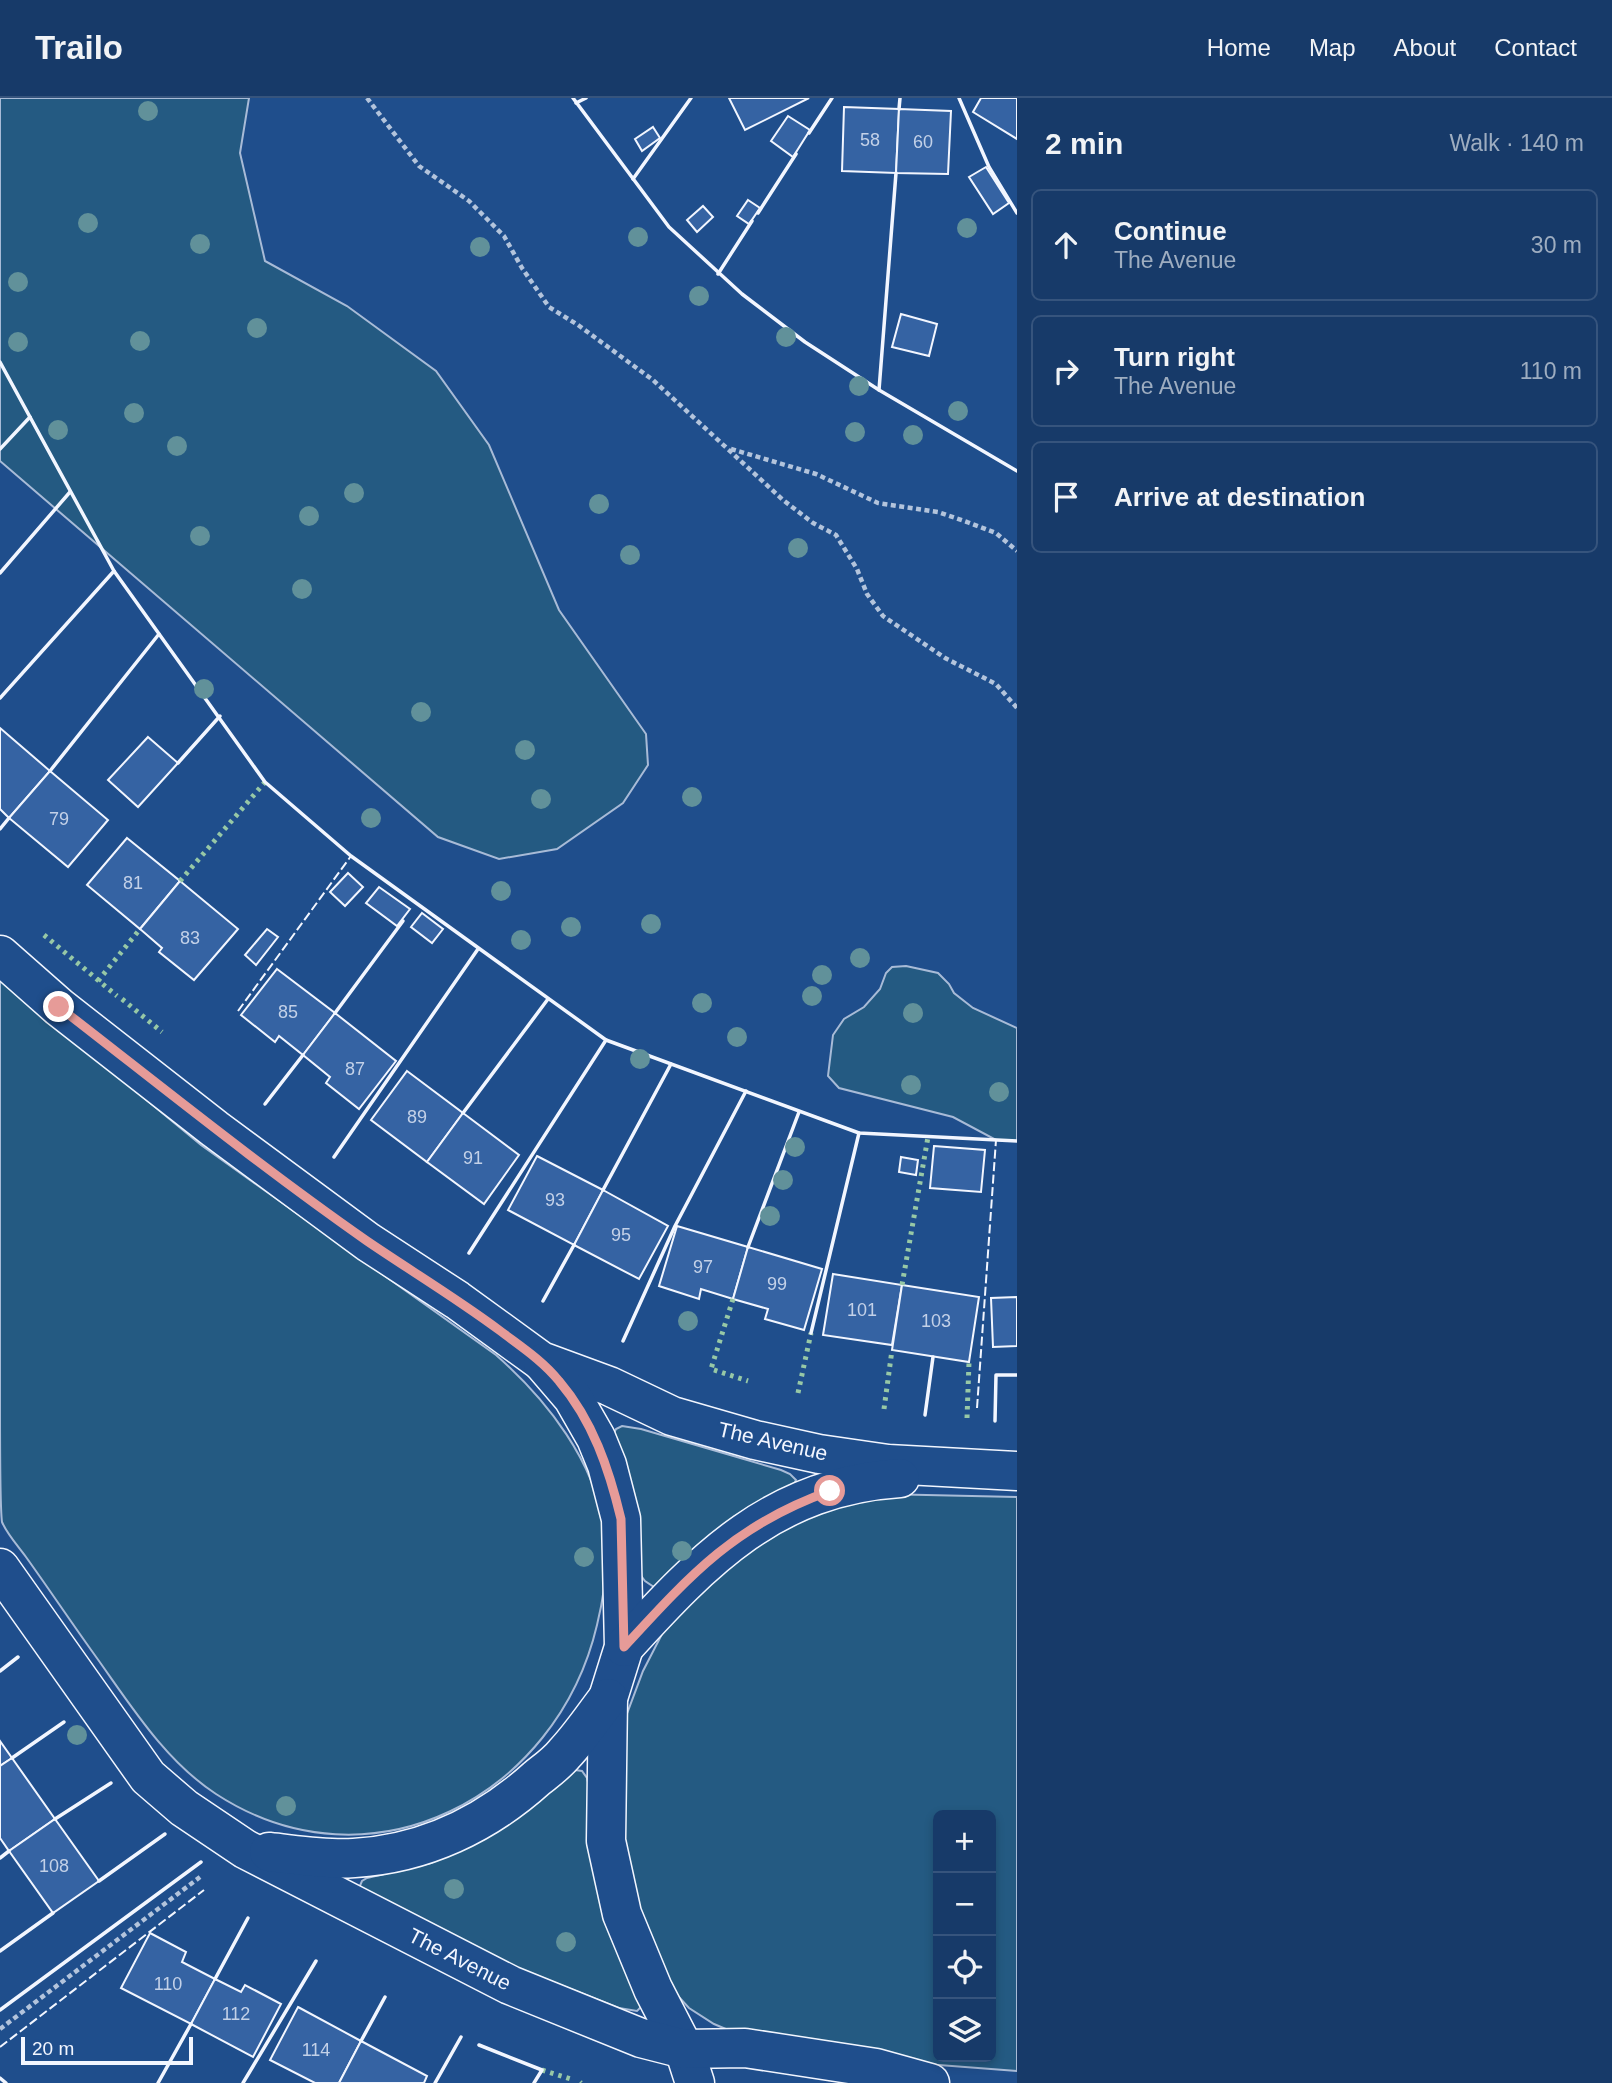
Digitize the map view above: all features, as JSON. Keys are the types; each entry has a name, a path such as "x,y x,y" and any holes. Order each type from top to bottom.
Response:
{"street":[{"name":"The Avenue","path":"0,955 59,1007 215,1129 368,1242 457,1300 541,1361 579,1408 607,1465 621,1519 624,1647 608,1698 606,1841 622,1914 689,2066"},
{"name":"The Avenue","path":"541,1361 608,1386 672,1416 755,1440 819,1454 888,1464 1017,1471"},
{"name":"The Avenue","path":"624,1647 708,1559 762,1520 796,1503 849,1486 888,1479 1017,1471"},
{"name":"The Avenue","path":"0,1568 148,1777 184,1808 246,1849 510,1985 616,2029 689,2066 745,2048 876,2068 930,2083"},
{"name":"The Avenue","path":"246,1849 302,1856 356,1858 403,1850 442,1839 479,1822 512,1801 565,1754 608,1698"}],"path":[{"path":"367,98 419,166 469,201 504,236 549,307 653,380 783,500 813,523 836,535 857,569 867,594 883,616 945,658 996,684 1017,709"},
{"path":"728,449 816,474 878,503 938,512 967,522 996,533 1017,551"},
{"path":"0,2029 205,1873"}],"shaded area":[{"path":"0,98 249,98 240,153 265,261 347,306 436,371 489,445 559,610 646,734 648,765 623,803 557,849 499,859 438,837 0,461"},
{"path":"906,966 938,973 954,993 973,1008 1017,1028 1017,1141 996,1140 953,1117 839,1088 828,1076 833,1035 844,1019 864,1007 880,989 886,973 892,967"},
{"path":"0,979 201,1145 496,1355 551,1412 580,1457 600,1506 605,1532 606,1567 597,1625 576,1686 542,1738 500,1780 450,1812 394,1830 335,1834 275,1823 216,1794 180,1765 149,1730 4,1526 1,1514 0,1447"},
{"path":"622,1426 641,1429 781,1470 796,1480 793,1487 654,1587 639,1573 641,1545 634,1494 613,1435 616,1429"},
{"path":"881,1494 1017,1497 1017,2071 900,2062 745,2037 714,2024 689,2008 667,1984 619,1851 625,1719 643,1671 662,1634 682,1605 785,1519"},
{"path":"575,1770 582,1771 587,1778 642,2006 637,2011 619,2008 477,1952 359,1888 367,1878 431,1863 454,1852"}],"building":[{"path":"729,98 809,98 745,130"},
{"path":"981,98 1017,98 1017,139 973,112"},
{"path":"844,107 899,109 896,173 842,171"},
{"path":"899,109 951,111 948,174 896,173"},
{"path":"788,116 810,130 793,157 771,141"},
{"path":"653,127 660,138 642,151 635,139"},
{"path":"986,167 1009,203 993,214 969,177"},
{"path":"748,200 760,208 749,224 737,216"},
{"path":"703,206 713,217 697,232 687,220"},
{"path":"901,314 937,324 929,356 892,347"},
{"path":"0,728 50,771 9,818 0,809"},
{"path":"148,737 178,763 138,807 108,780"},
{"path":"50,771 108,820 68,867 9,818"},
{"path":"127,838 180,881 140,929 87,885"},
{"path":"348,873 363,887 345,906 330,892"},
{"path":"180,881 238,929 194,980 159,952 162,948 140,929"},
{"path":"379,887 410,909 397,926 366,903"},
{"path":"422,913 443,929 432,943 411,927"},
{"path":"267,929 278,937 256,965 245,955"},
{"path":"277,969 335,1013 303,1055 279,1036 275,1042 241,1015"},
{"path":"335,1013 396,1061 359,1109 326,1083 330,1077 303,1055"},
{"path":"407,1071 463,1113 427,1162 371,1120"},
{"path":"463,1113 519,1155 484,1204 427,1162"},
{"path":"934,1146 985,1150 981,1192 930,1188"},
{"path":"537,1156 603,1190 574,1245 508,1210"},
{"path":"901,1157 918,1160 916,1175 899,1172"},
{"path":"603,1190 668,1226 639,1279 574,1245"},
{"path":"677,1226 748,1247 733,1299 701,1289 699,1299 659,1286"},
{"path":"748,1247 822,1269 804,1330 765,1319 768,1309 733,1299"},
{"path":"833,1274 902,1285 892,1345 823,1335"},
{"path":"902,1285 979,1297 969,1362 892,1350"},
{"path":"1017,1297 1017,1346 993,1347 991,1298"},
{"path":"0,1741 12,1758 0,1766"},
{"path":"12,1758 55,1819 9,1851 0,1838 0,1766"},
{"path":"55,1819 99,1881 53,1913 9,1851"},
{"path":"150,1933 186,1952 182,1962 215,1979 191,2024 121,1988"},
{"path":"215,1979 241,1992 245,1985 281,2004 253,2057 191,2024"},
{"path":"298,2007 361,2041 339,2083 315,2083 270,2060"},
{"path":"361,2041 427,2076 424,2083 339,2083"}],"hedge":[{"path":"180,881 265,782"},
{"path":"98,981 140,929"},
{"path":"44,935 117,996"},
{"path":"122,999 162,1032"},
{"path":"902,1285 928,1137"},
{"path":"733,1299 711,1369 748,1381"},
{"path":"798,1393 811,1333"},
{"path":"884,1409 892,1350"},
{"path":"967,1418 969,1362"},
{"path":"542,2070 571,2079"}],"fence":[{"path":"238,1011 351,856"},
{"path":"977,1408 996,1140"},
{"path":"0,2047 204,1890"}],"wall":[{"path":"573,98 669,227 742,294 805,342 879,390 1017,471"},
{"path":"576,103 586,98"},
{"path":"633,179 691,98"},
{"path":"809,133 832,98"},
{"path":"899,109 900,98"},
{"path":"959,98 989,167 1017,213"},
{"path":"758,213 796,154"},
{"path":"879,390 896,173"},
{"path":"718,274 752,221"},
{"path":"0,362 114,571 265,782 351,856 606,1040 859,1133 1017,1141"},
{"path":"0,449 30,417"},
{"path":"0,573 70,492"},
{"path":"0,698 114,571"},
{"path":"50,771 159,634"},
{"path":"178,763 220,716"},
{"path":"0,829 9,818"},
{"path":"335,1013 403,921"},
{"path":"334,1157 478,949"},
{"path":"463,1113 548,999"},
{"path":"469,1253 606,1040"},
{"path":"265,1104 303,1055"},
{"path":"603,1190 671,1064"},
{"path":"623,1341 675,1226 746,1091"},
{"path":"748,1247 799,1112"},
{"path":"811,1333 859,1133"},
{"path":"543,1301 574,1245"},
{"path":"925,1415 933,1357"},
{"path":"995,1421 996,1375 1017,1375"},
{"path":"0,1671 18,1657"},
{"path":"12,1758 64,1722"},
{"path":"55,1819 111,1783"},
{"path":"99,1881 165,1834"},
{"path":"0,1858 9,1851"},
{"path":"0,2010 201,1862"},
{"path":"0,1951 53,1913"},
{"path":"215,1979 248,1918"},
{"path":"243,2083 316,1961"},
{"path":"361,2041 385,1997"},
{"path":"158,2083 191,2024"},
{"path":"435,2083 461,2037"},
{"path":"479,2045 542,2070 534,2083"},
{"path":"0,2078 6,2083"}],"route":[{"path":"59,1007 215,1129 368,1242 457,1300 541,1361 559,1380 586,1418 596,1438 607,1465 618,1506 621,1519 624,1647 690,1577 725,1545 762,1520 796,1503 830,1491"}]}
